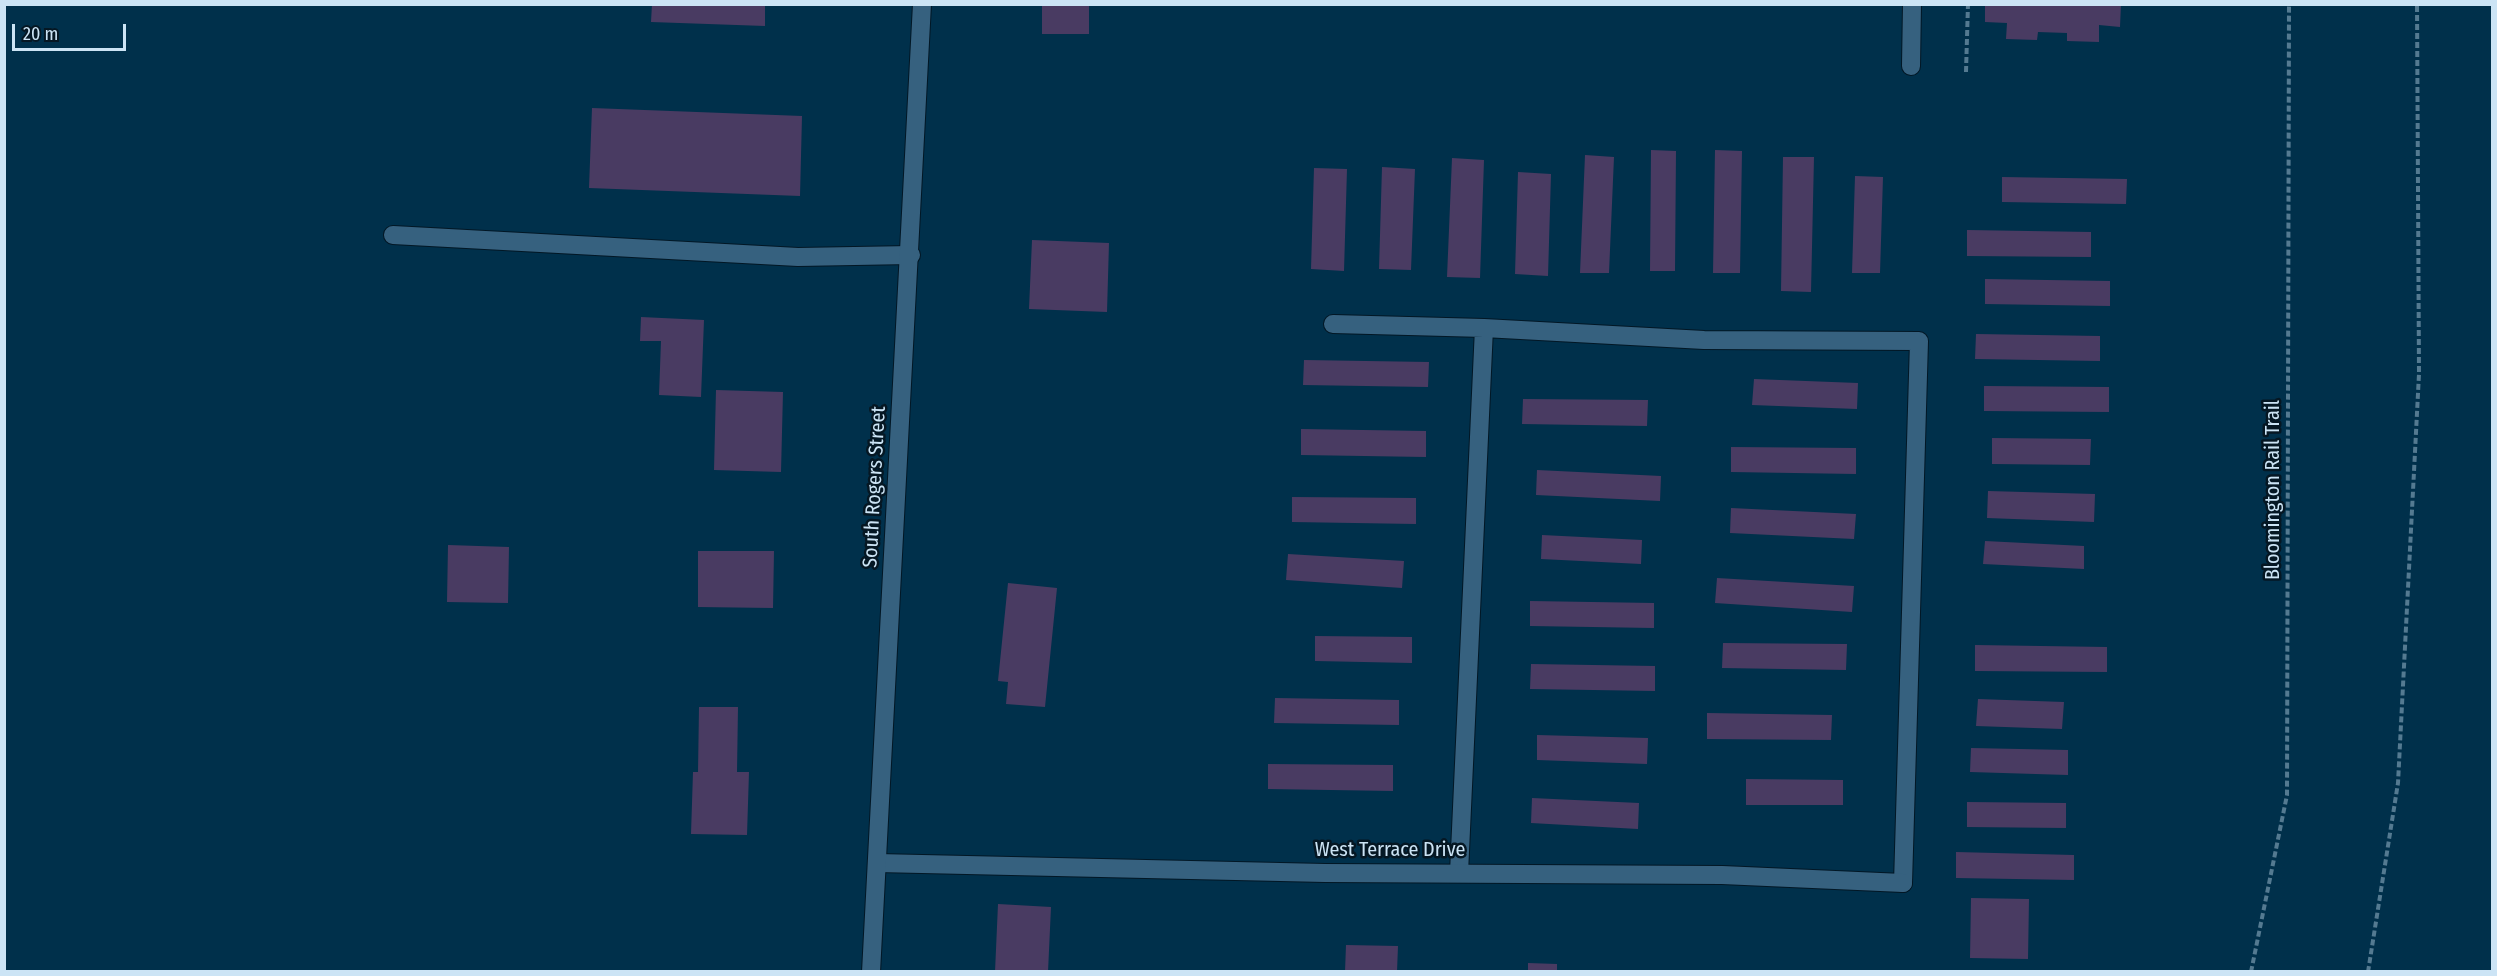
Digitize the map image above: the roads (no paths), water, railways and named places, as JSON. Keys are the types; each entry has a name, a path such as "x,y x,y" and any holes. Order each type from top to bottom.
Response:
{"street":[{"name":"South Rogers Street","path":"871,972 922,4"},
{"path":"1911,66 1912,4"},
{"path":"393,235 798,257 910,255"},
{"path":"1333,324 1485,328 1460,873"},
{"name":"West Terrace Drive","path":"877,863 1325,873 1722,875 1903,883 1919,341 1704,340 1485,328"}]}
